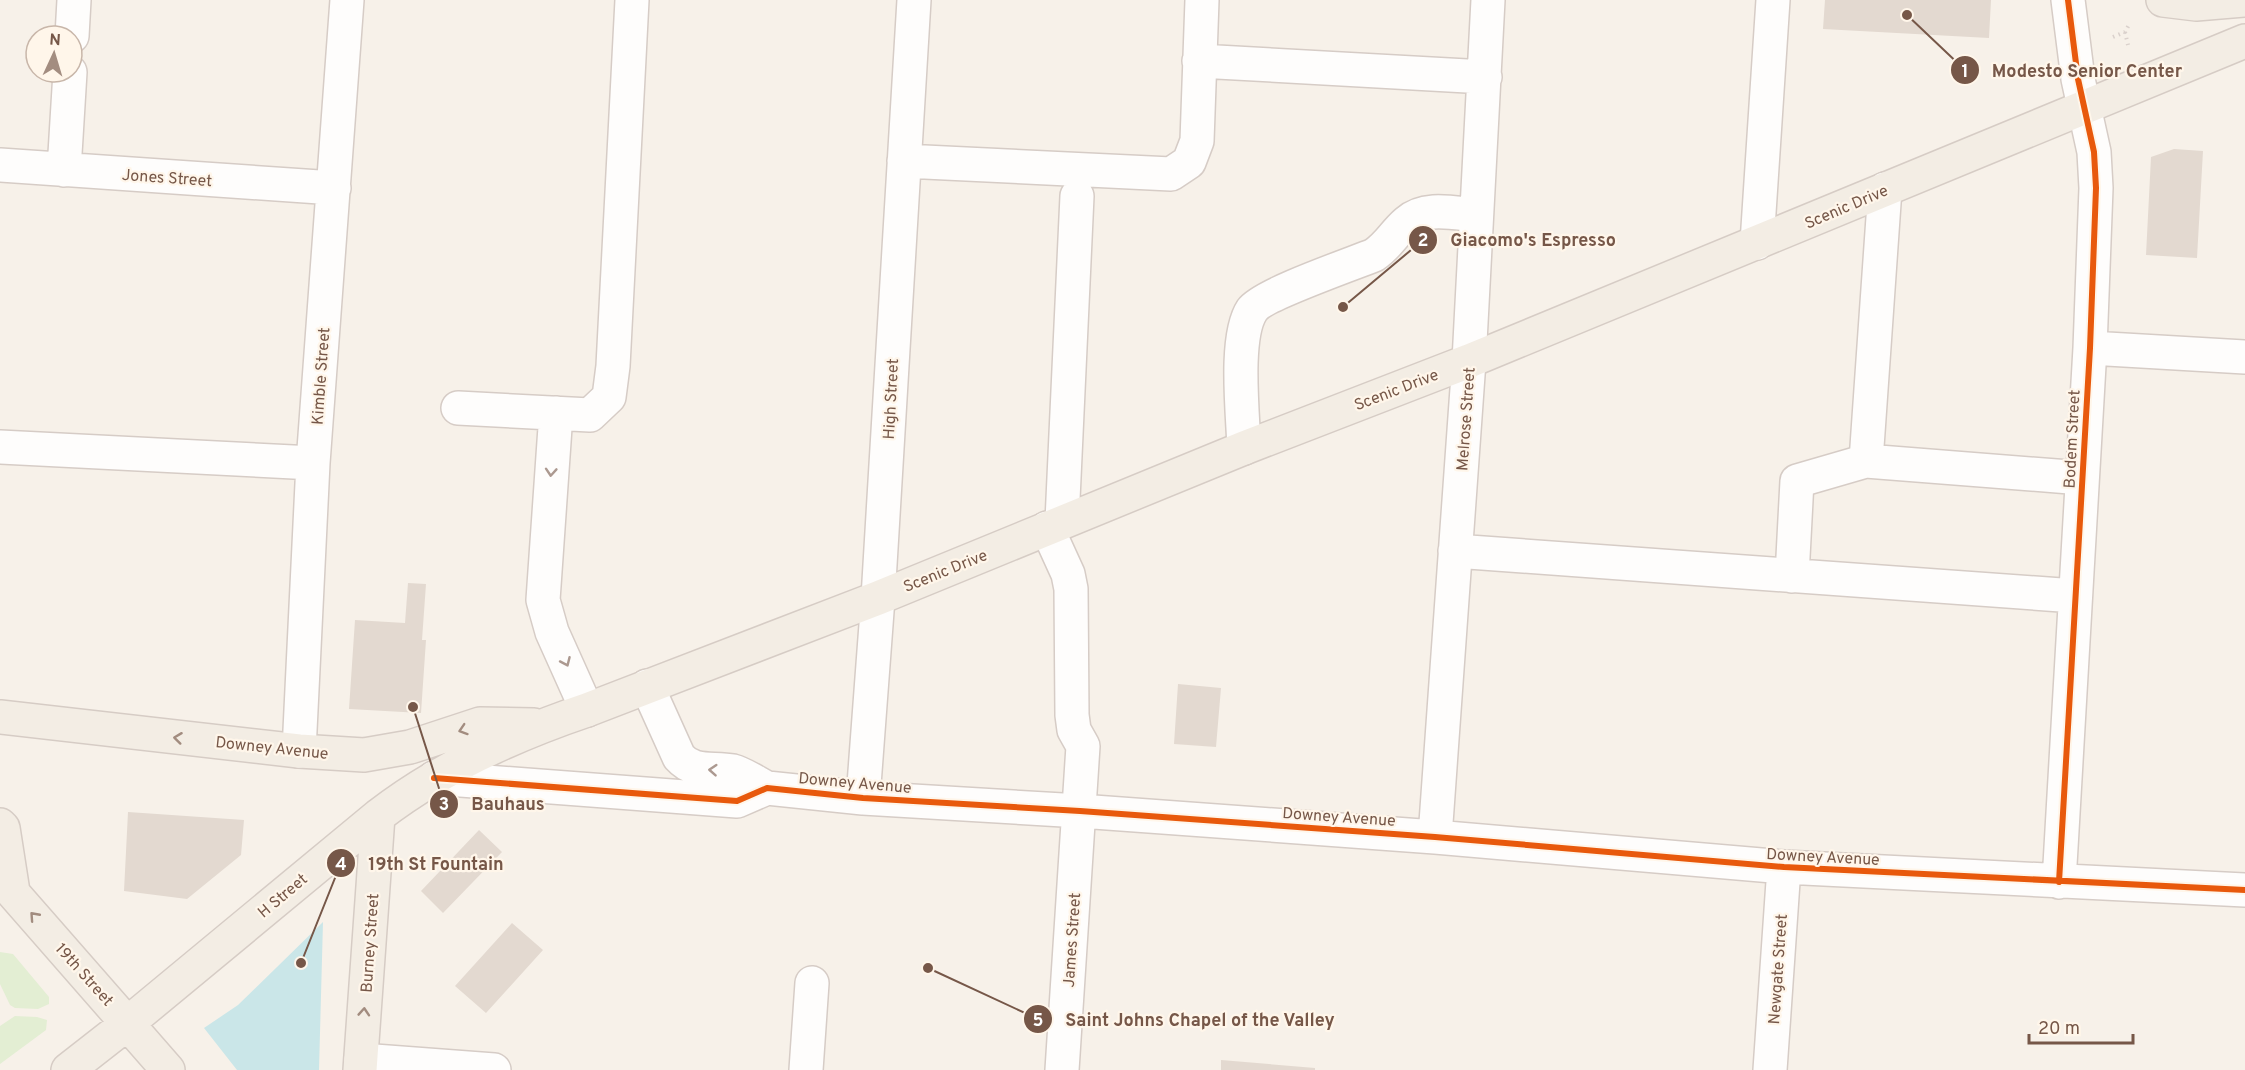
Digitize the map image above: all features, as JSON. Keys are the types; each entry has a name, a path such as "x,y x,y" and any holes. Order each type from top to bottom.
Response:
{"main road":[{"path":"2163,0 2196,3 2245,0"},
{"name":"Scenic Drive","path":"541,725 587,710 878,598 1244,448 1469,361 2245,41"},
{"name":"Downey Avenue","path":"0,717 299,752 364,755 410,747 480,724 541,725"},
{"name":"H Street","path":"68,1070 407,794 454,766 541,725"},
{"name":"Burney Street","path":"361,1065 378,816"},
{"path":"0,825 3,828 6,885"},
{"name":"19th Street","path":"6,885 168,1070"}],"street":[{"path":"73,24 74,0"},
{"name":"Kimble Street","path":"299,752 313,463 347,0"},
{"path":"458,408 590,415 609,397 613,366 632,0"},
{"name":"High Street","path":"862,798 878,598 914,0"},
{"path":"904,161 1171,174 1189,162 1197,141 1202,0"},
{"name":"Melrose Street","path":"1435,837 1469,361 1488,0"},
{"path":"1757,243 1773,0"},
{"name":"Bodem Street","path":"2059,882 2090,348 2096,188 2094,152 2086,105 2078,79 2068,0"},
{"path":"1199,61 1485,77"},
{"path":"64,170 69,84"},
{"name":"Jones Street","path":"0,165 334,188"},
{"path":"1866,461 1885,189"},
{"path":"1054,525 1077,196"},
{"path":"1244,448 1242,351 1246,326 1252,309 1270,297 1374,255 1387,246 1408,221 1424,212 1476,214"},
{"path":"2090,348 2245,357"},
{"path":"556,413 543,600 552,632 587,710"},
{"path":"0,447 313,463"},
{"path":"1792,576 1797,481 1866,461 2082,478"},
{"name":"James Street","path":"1054,525 1071,589 1072,715 1074,730 1083,746 1062,1070"},
{"path":"1455,551 2075,596"},
{"path":"647,686 679,757 686,765 704,770 734,771 767,788"},
{"name":"Downey Avenue","path":"434,778 737,801 767,788 862,798 1080,811 1435,837 1784,867 2245,890"},
{"name":"Newgate Street","path":"1770,1070 1784,867"},
{"path":"806,1070 812,983"},
{"path":"361,1065 495,1070"}],"path":[{"path":"2127,45 2125,32 2130,22"},
{"path":"2113,37 2125,32"}],"green space":[{"path":"0,952 13,954 49,997 49,1004 38,1009 15,1008 10,1005 0,984"},
{"path":"15,1016 47,1020 46,1030 0,1064 0,1026"}],"water":[{"path":"323,922 319,1070 237,1070 204,1028 238,1005"}],"building":[{"path":"1825,0 1991,0 1989,38 1823,29"},
{"path":"2174,149 2203,151 2197,258 2146,255 2151,157"},
{"path":"408,583 426,584 422,640 426,640 421,713 349,709 355,620 405,623"},
{"path":"1178,684 1221,688 1216,747 1174,744"},
{"path":"128,812 244,820 241,855 187,899 124,891"},
{"path":"479,830 502,852 443,913 421,891"},
{"path":"512,923 543,950 486,1013 455,986"},
{"path":"1221,1060 1315,1068 1315,1070 1221,1070"}],"cycle path":[{"path":"2059,882 2090,348 2096,188 2094,152 2078,79 2068,0"},
{"path":"434,778 737,801 767,788 863,798 1435,837 1784,867 2245,890"}],"place":[{"name":"Modesto Senior Center","path":"1907,15"},
{"name":"Giacomo's Espresso","path":"1343,307"},
{"name":"Bauhaus","path":"413,707"},
{"name":"19th St Fountain","path":"301,963"},
{"name":"Saint Johns Chapel of the Valley","path":"928,968"}]}
